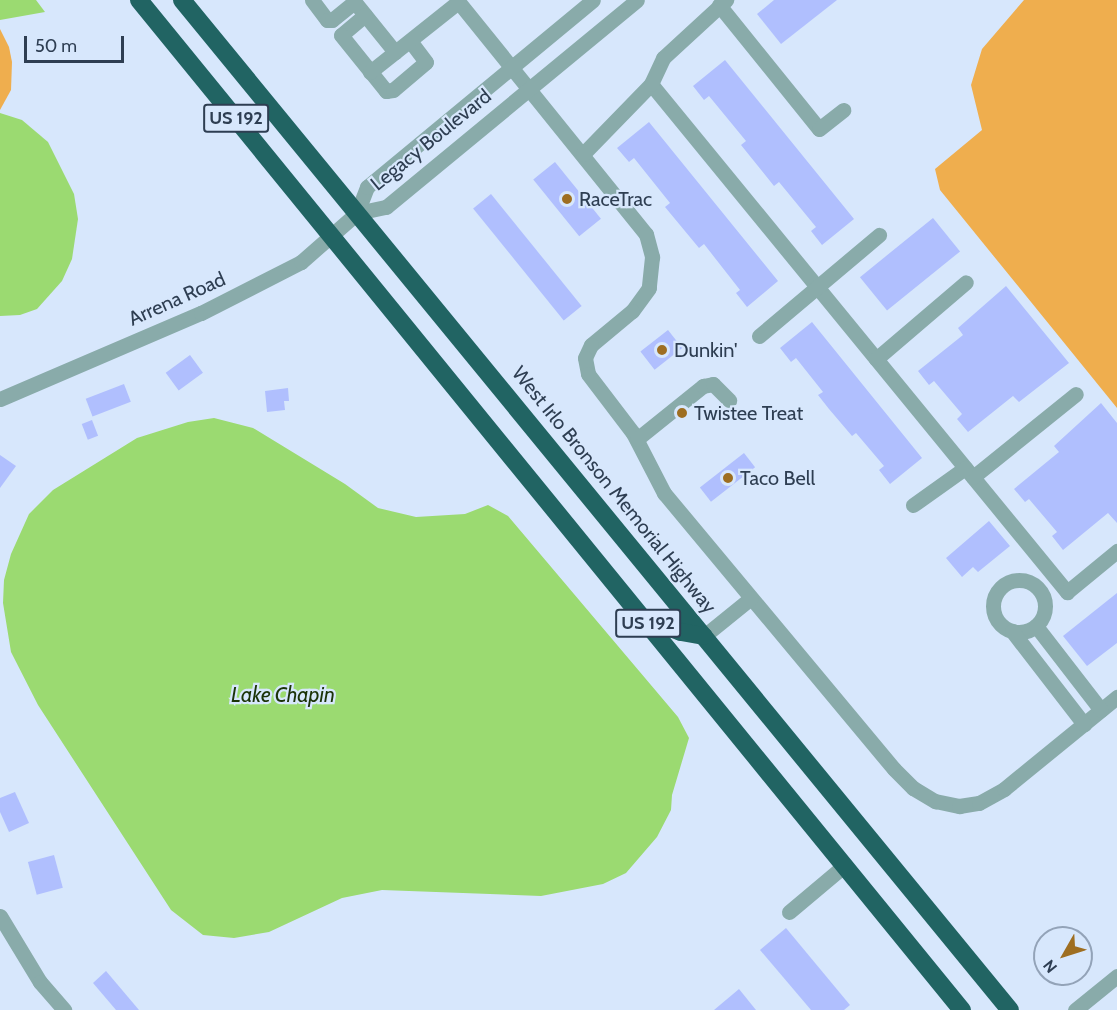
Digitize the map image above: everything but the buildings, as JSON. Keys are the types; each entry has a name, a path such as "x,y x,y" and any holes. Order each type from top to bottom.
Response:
{"highway":[{"name":"US 192","path":"139,0 962,1010"},
{"name":"West Irlo Bronson Memorial Highway","path":"182,0 1010,1010"},
{"path":"645,619 681,633 704,636"}],"street":[{"path":"312,0 327,20 332,21 354,1 395,52"},
{"name":"Legacy Boulevard","path":"357,213 367,187 593,0"},
{"name":"Legacy Boulevard","path":"357,213 386,207 637,0"},
{"path":"370,72 457,1 639,223 646,234 652,257 651,279 644,298 591,345 585,358 588,374 637,439 664,493 894,769 913,788 935,801 959,806 988,799 1117,698"},
{"path":"583,154 651,84 663,58 722,2 819,129 843,110"},
{"path":"365,15 341,35 386,91 393,90 426,62 410,41"},
{"path":"651,84 1067,592 1117,551"},
{"name":"Arrena Road","path":"0,399 261,285 301,262 333,237 357,213"},
{"path":"759,336 879,236"},
{"path":"876,359 966,282"},
{"path":"637,439 703,386 713,384 729,400"},
{"path":"913,505 969,472 1076,394"},
{"path":"1041,594 1054,577"},
{"path":"1012,631 1020,632 1036,626 1044,611 1041,594 1036,587 1021,580 1013,581 999,590 993,605 994,614 998,621 1012,631 1084,724"},
{"path":"704,636 751,597"},
{"path":"1036,626 1101,710"},
{"path":"1054,684 1070,671"},
{"path":"789,912 845,866"},
{"path":"0,916 40,982 64,1010"},
{"path":"1075,1010 1117,976"}],"shaded area":[{"path":"1024,0 1117,0 1117,408 940,190 935,169 982,130 971,85 982,49"},
{"path":"0,29 9,47 12,62 11,90 0,110"}],"water":[{"path":"0,0 36,0 45,12 0,20"},
{"path":"0,113 22,120 48,142 74,194 78,219 72,259 62,281 37,309 20,315 0,316"},
{"name":"Lake Chapin","path":"214,418 253,428 345,484 378,508 416,517 465,514 488,505 508,516 678,717 689,738 672,795 671,810 657,837 626,873 603,884 541,896 382,890 342,898 269,932 234,938 203,935 171,910 38,705 11,652 3,603 4,580 11,554 29,514 53,490 137,438 188,422"}],"place":[{"name":"RaceTrac","path":"567,199"},
{"name":"Dunkin'","path":"662,350"},
{"name":"Twistee Treat","path":"682,413"},
{"name":"Taco Bell","path":"728,478"}]}
